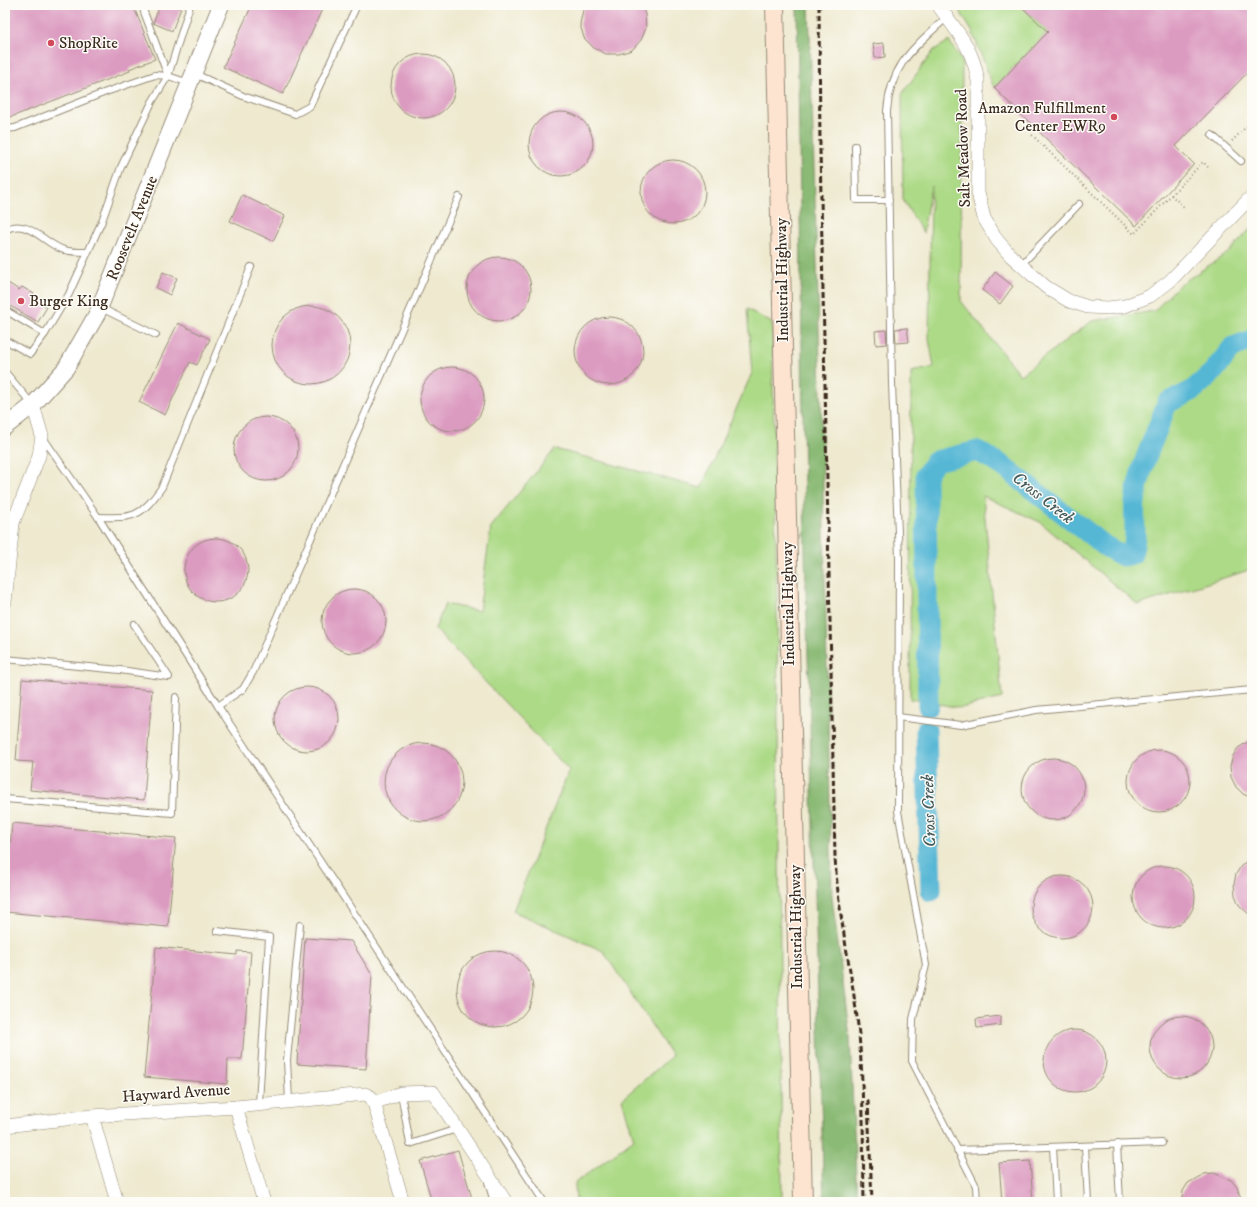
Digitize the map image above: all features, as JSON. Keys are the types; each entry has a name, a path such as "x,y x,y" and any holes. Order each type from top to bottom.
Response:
{"main road":[{"name":"Industrial Highway","path":"775,5 778,68 789,642 803,1202"}],"street":[{"name":"Roosevelt Avenue","path":"5,427 33,405 66,368 75,355 100,307 221,5"},
{"name":"Salt Meadow Road","path":"938,5 969,49 976,69 978,89 978,193 981,210 988,226 997,240 1021,265 1053,292 1079,305 1103,308 1134,303 1150,296 1166,284 1252,196"},
{"path":"5,602 9,522 39,456 42,436 33,405"},
{"path":"403,1202 374,1103 398,1094 433,1092 506,1202"},
{"name":"Hayward Avenue","path":"5,1126 92,1116 236,1107 259,1103 348,1095 365,1094 371,1097 374,1103"},
{"path":"236,1107 264,1202"},
{"path":"92,1116 117,1202"}],"lane":[{"path":"143,5 144,12 168,76"},
{"path":"5,340 30,354 45,334 69,294 102,221 121,167 152,102 168,76 190,5"},
{"path":"5,129 14,128 106,92 155,75 193,78 295,114 310,106 357,5"},
{"path":"947,17 908,55 895,74 891,86 887,111 892,384 899,558 898,811 926,965 913,1019 912,1061 976,1186 977,1202"},
{"path":"1212,135 1241,162"},
{"path":"855,146 856,200 889,200"},
{"path":"218,706 243,689 253,672 309,546 374,389 459,197"},
{"path":"1021,265 1079,204"},
{"path":"5,230 17,226 26,227 65,250 87,252"},
{"path":"98,517 126,518 147,507 162,488 251,267"},
{"path":"100,307 156,335"},
{"path":"5,310 45,334"},
{"path":"5,372 33,405"},
{"path":"42,436 98,517 218,706 544,1202"},
{"path":"5,659 120,670 169,677 134,624"},
{"path":"898,717 961,725 1036,710 1252,690"},
{"path":"5,799 172,813 176,697"},
{"path":"289,1101 287,1060 300,925"},
{"path":"217,931 269,937 259,1103"},
{"path":"398,1094 410,1144 458,1129"},
{"path":"957,1150 1162,1143"},
{"path":"1117,1144 1120,1202"},
{"path":"1086,1146 1088,1202"},
{"path":"1053,1147 1056,1202"},
{"path":"484,1169 494,1202"}],"path":[{"path":"1230,143 1252,121"},
{"path":"1032,134 1134,234 1203,162 1208,167"},
{"path":"1171,195 1185,208"}],"green space":[{"path":"797,5 809,5 821,396 832,897 850,1038 857,1202 824,1202 805,553"},
{"path":"956,5 1020,5 1048,32 994,88 972,31"},
{"path":"949,41 962,61 961,301 1020,375 1092,321 1154,311 1179,285 1228,253 1252,227 1252,569 1138,605 1040,522 983,496 1002,698 961,708 910,699 911,372 934,367 929,339 931,186 923,233 903,200 902,94 934,50"},
{"path":"747,309 772,323 777,610 782,1202 576,1202 575,1183 634,1139 622,1099 672,1056 603,951 513,911 569,770 435,629 445,604 479,611 491,527 555,449 701,488 752,373"}],"building":[{"path":"5,5 133,5 155,59 129,69 130,71 11,117 5,113"},
{"path":"160,5 174,5 181,8 172,31 153,23"},
{"path":"252,5 324,5 283,94 223,67"},
{"path":"586,5 641,5 645,14 646,28 641,40 632,50 619,54 606,54 594,48 584,38 580,24 583,10"},
{"name":"Amazon Fulfillment Center EWR9","path":"1020,5 1252,5 1252,68 1176,146 1194,164 1136,226 994,88 1048,32"},
{"path":"884,43 885,57 875,58 873,44"},
{"path":"417,54 429,54 446,63 453,74 455,86 453,98 446,109 429,118 417,118 405,113 396,104 391,92 391,80 396,68 405,59"},
{"path":"555,112 567,112 584,121 591,132 593,144 591,156 584,167 567,176 555,176 543,171 534,162 529,150 529,138 534,126 543,117"},
{"path":"667,160 679,160 696,169 703,180 705,192 703,204 696,215 679,224 667,224 655,219 646,210 641,198 641,186 646,174 655,165"},
{"path":"242,195 285,216 273,241 230,221"},
{"path":"493,257 505,257 522,266 529,277 531,289 529,301 522,312 505,321 493,321 481,316 472,307 467,295 467,283 472,271 481,262"},
{"path":"163,272 177,278 170,295 156,288"},
{"path":"995,272 1013,286 1000,304 982,290"},
{"name":"Burger King","path":"5,281 19,290 22,287 36,295 34,299 47,307 38,322 5,303"},
{"path":"311,306 326,309 338,318 347,330 350,345 347,360 338,372 326,381 311,384 296,381 284,372 275,360 272,345 275,330 284,318 296,309"},
{"path":"609,317 622,320 633,327 640,338 643,351 640,364 633,375 622,382 609,385 596,382 585,375 578,364 575,351 578,338 585,327 596,320"},
{"path":"178,323 210,339 197,365 190,362 165,415 139,402"},
{"path":"907,328 909,342 896,343 895,329"},
{"path":"886,330 887,344 876,345 875,331"},
{"path":"446,367 458,367 475,376 482,387 484,399 482,411 475,422 458,431 446,431 434,426 425,417 420,405 420,393 425,381 434,372"},
{"path":"260,417 272,417 289,426 296,437 298,449 296,461 289,472 272,481 260,481 248,476 239,467 234,455 234,443 239,431 248,422"},
{"path":"210,538 222,538 239,547 246,558 248,570 246,582 239,593 222,602 210,602 198,597 189,588 184,576 184,564 189,552 198,543"},
{"path":"348,589 360,589 377,598 384,609 386,621 384,633 377,644 360,653 348,653 336,648 327,639 322,627 322,615 327,603 336,594"},
{"path":"22,679 152,690 144,800 30,790 33,762 16,761"},
{"path":"301,687 313,687 330,696 337,707 339,719 337,731 330,742 313,751 301,751 289,746 280,737 275,725 275,713 280,701 289,692"},
{"path":"1252,739 1252,798 1243,794 1236,787 1231,777 1230,766 1233,756 1238,748"},
{"path":"423,743 438,746 450,755 459,767 462,782 459,797 450,809 438,818 423,821 408,818 396,809 387,797 384,782 387,767 396,755 408,746"},
{"path":"1159,750 1171,753 1181,759 1187,769 1190,781 1187,793 1181,803 1171,809 1159,812 1147,809 1137,803 1131,793 1128,781 1131,769 1137,759 1147,753"},
{"path":"1053,758 1070,763 1075,767 1079,772 1084,789 1079,806 1075,811 1070,815 1053,820 1036,815 1031,811 1027,806 1022,789 1027,772 1031,767 1036,763"},
{"path":"12,823 176,838 168,927 5,912"},
{"path":"1252,857 1252,917 1239,905 1235,895 1234,884 1236,874 1241,866"},
{"path":"1164,866 1181,871 1186,875 1190,880 1195,897 1190,914 1186,919 1181,923 1164,928 1147,923 1142,919 1138,914 1133,897 1138,880 1142,875 1147,871"},
{"path":"1062,876 1079,881 1084,885 1088,890 1093,907 1088,924 1084,929 1079,933 1062,938 1045,933 1040,929 1036,924 1031,907 1036,890 1040,885 1045,881"},
{"path":"305,938 351,941 372,975 366,1069 297,1064"},
{"path":"156,947 237,955 237,951 251,952 242,1059 228,1059 227,1084 144,1077"},
{"path":"487,951 503,951 516,957 527,968 533,981 531,1004 516,1021 503,1027 487,1027 474,1021 459,1004 457,997 457,981 463,968 480,953"},
{"path":"1000,1016 1001,1025 977,1028 976,1019"},
{"path":"1181,1016 1198,1021 1203,1025 1207,1030 1212,1047 1207,1064 1203,1069 1198,1073 1181,1078 1164,1073 1159,1069 1155,1064 1150,1047 1155,1030 1159,1025 1164,1021"},
{"path":"1075,1030 1092,1035 1097,1039 1101,1044 1106,1061 1101,1078 1097,1083 1092,1087 1075,1092 1058,1087 1053,1083 1049,1078 1044,1061 1049,1044 1053,1039 1058,1035"},
{"path":"458,1150 473,1202 432,1202 420,1161"},
{"path":"1030,1161 1033,1202 1002,1202 999,1163"},
{"path":"1214,1173 1231,1180 1237,1187 1242,1202 1181,1202 1183,1191 1188,1183 1204,1174"}],"waterway":[{"name":"Cross Creek","path":"928,706 926,475 935,461 978,451 1003,466 1105,546 1123,556 1132,554 1135,541 1135,502 1140,476 1167,403 1192,391 1212,373 1233,347 1252,340"},
{"name":"Cross Creek","path":"926,730 931,891"}],"railway":[{"path":"819,5 820,150 835,857 839,902 853,990 861,1056 864,1202"},
{"path":"868,1100 872,1202"}],"place":[{"name":"ShopRite","path":"51,43"},
{"name":"Amazon Fulfillment Center EWR9","path":"1114,117"},
{"name":"Burger King","path":"21,301"}]}
